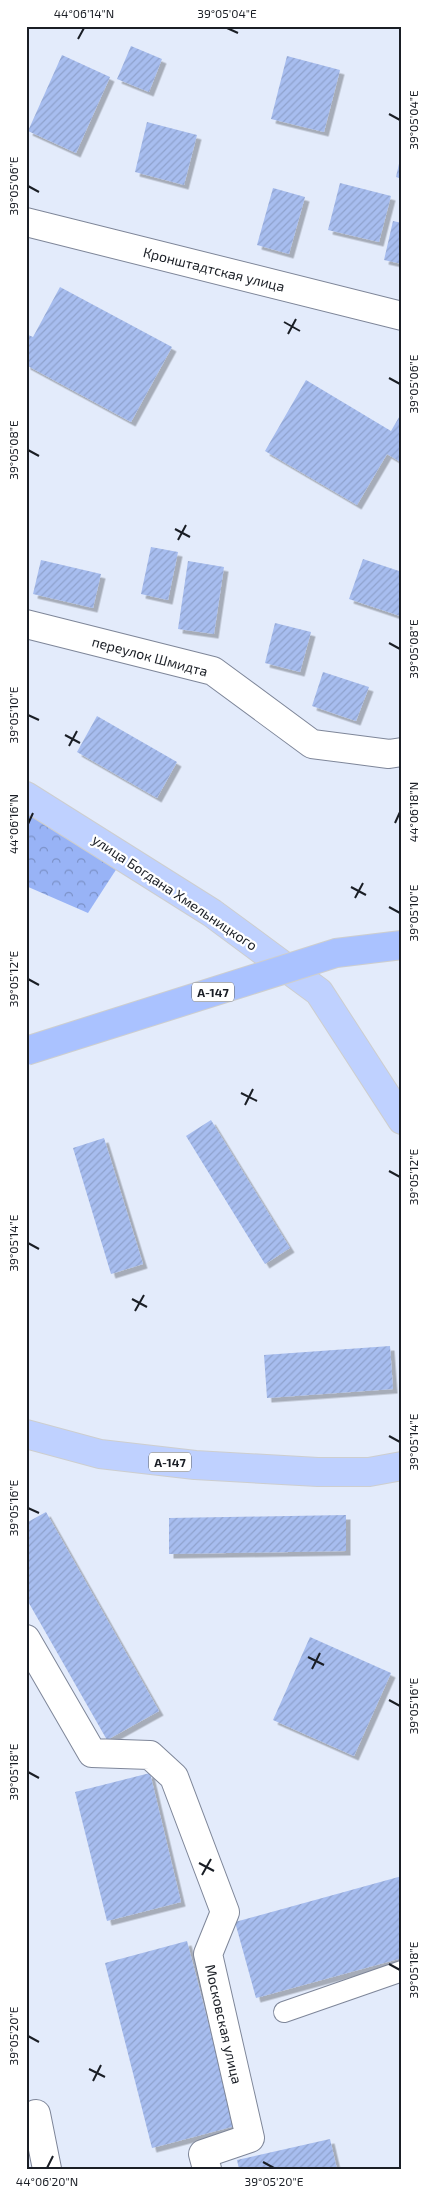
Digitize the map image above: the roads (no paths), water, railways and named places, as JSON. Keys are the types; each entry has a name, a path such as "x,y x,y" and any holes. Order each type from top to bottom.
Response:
{"highway":[{"name":"А-147","path":"26,1051 336,953 402,945"}],"main road":[{"name":"улица Богдана Хмельницкого","path":"26,796 212,913 319,992 402,1120"},
{"name":"А-147","path":"26,1434 100,1454 195,1466 318,1472 369,1472"},
{"path":"369,1472 402,1461"},
{"path":"369,1472 402,1466"},
{"path":"369,1472 402,1478"}],"street":[{"name":"Кронштадтская улица","path":"26,222 402,316"},
{"name":"переулок Шмидта","path":"26,624 213,671 312,744 389,754 402,752"},
{"name":"Московская улица","path":"26,1639 92,1753 150,1755 174,1777 225,1912 208,1954 250,2138 203,2154 207,2169"},
{"path":"36,2114 47,2169"}],"lane":[{"path":"284,2012 402,1971"}]}
